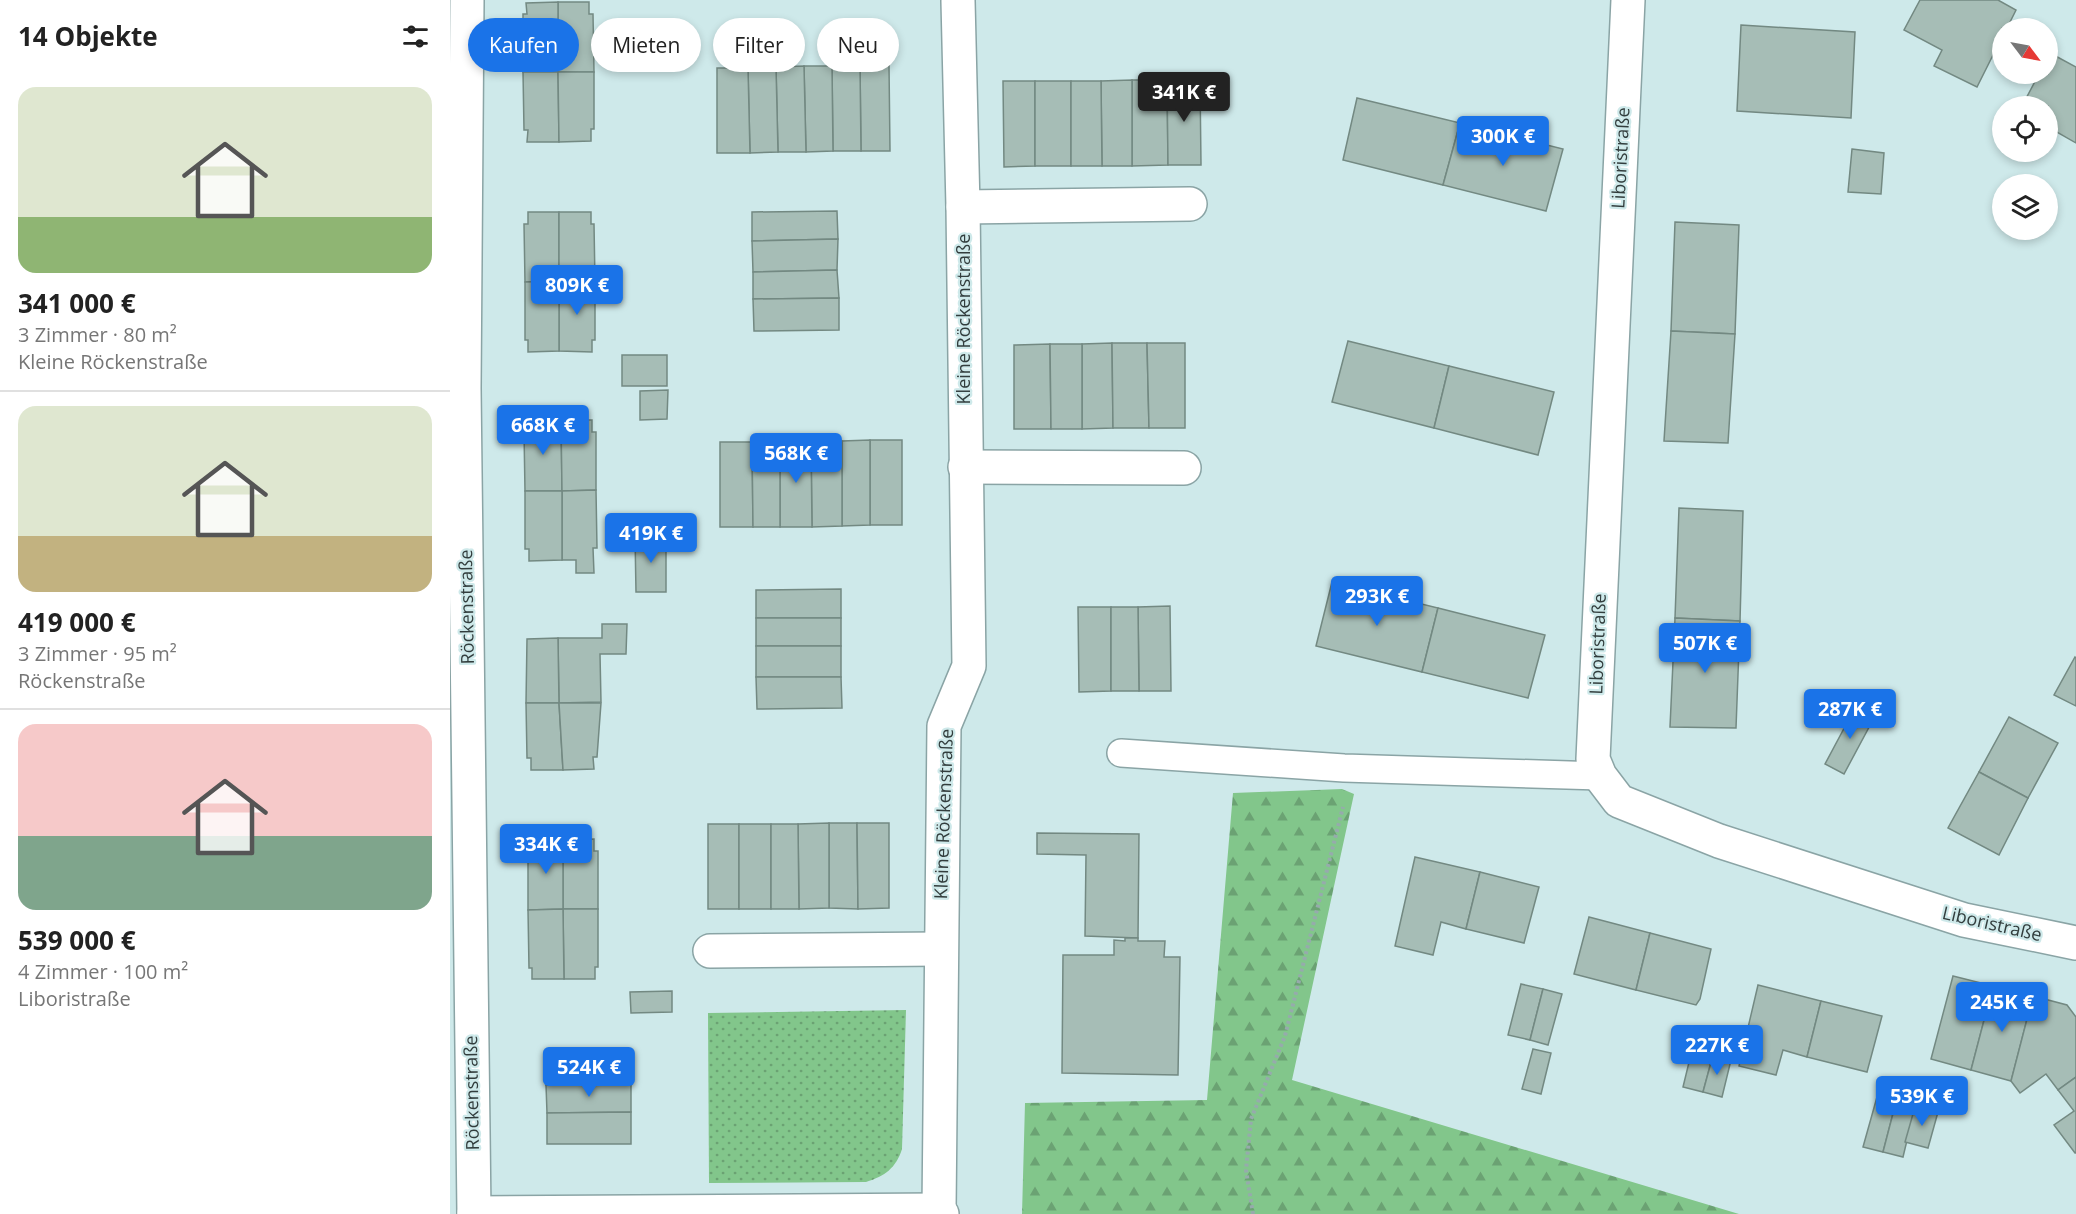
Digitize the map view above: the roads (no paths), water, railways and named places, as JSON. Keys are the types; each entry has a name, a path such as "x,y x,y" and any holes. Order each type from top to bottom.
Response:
{"street":[{"name":"Röckenstraße","path":"467,0 457,388 474,1214"},
{"name":"Liboristraße","path":"1628,0 1593,759 1600,776 1620,801 1719,841 1964,920 2076,943"},
{"name":"Kleine Röckenstraße","path":"474,1214 940,1212 944,726 969,666 958,2"},
{"name":"Kleine Röckenstraße","path":"963,207 1190,204"},
{"path":"965,467 1184,468"},
{"path":"710,951 941,949"}],"lane":[{"path":"1121,753 1353,768 1600,776"}]}
